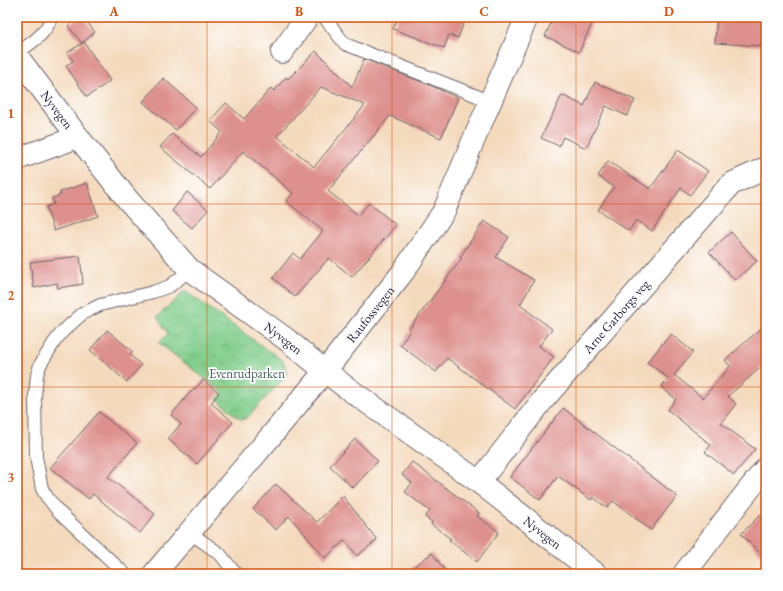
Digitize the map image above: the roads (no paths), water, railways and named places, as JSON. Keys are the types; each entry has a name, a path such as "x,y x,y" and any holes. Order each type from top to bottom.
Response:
{"street":[{"path":"282,52 307,17"},
{"name":"Raufossvegen","path":"154,574 325,371 403,272 444,211 526,17"},
{"name":"Nyvegen","path":"17,54 78,137 128,200 190,270 286,339 325,371 479,482 596,574"},
{"path":"17,160 78,137"},
{"name":"Arne Garborgs veg","path":"479,482 542,401 731,184 766,168"},
{"path":"684,574 766,468"}],"lane":[{"path":"17,54 31,44 45,30 51,17"},
{"path":"324,17 345,44 490,102"},
{"path":"125,574 58,511 42,489 36,457 35,396 37,375 40,364 55,341 63,331 82,314 100,304 153,292 170,286 190,270"},
{"path":"189,532 220,554 236,574"}],"park label":[{"name":"Evenrudparken","path":"247,373"}]}
